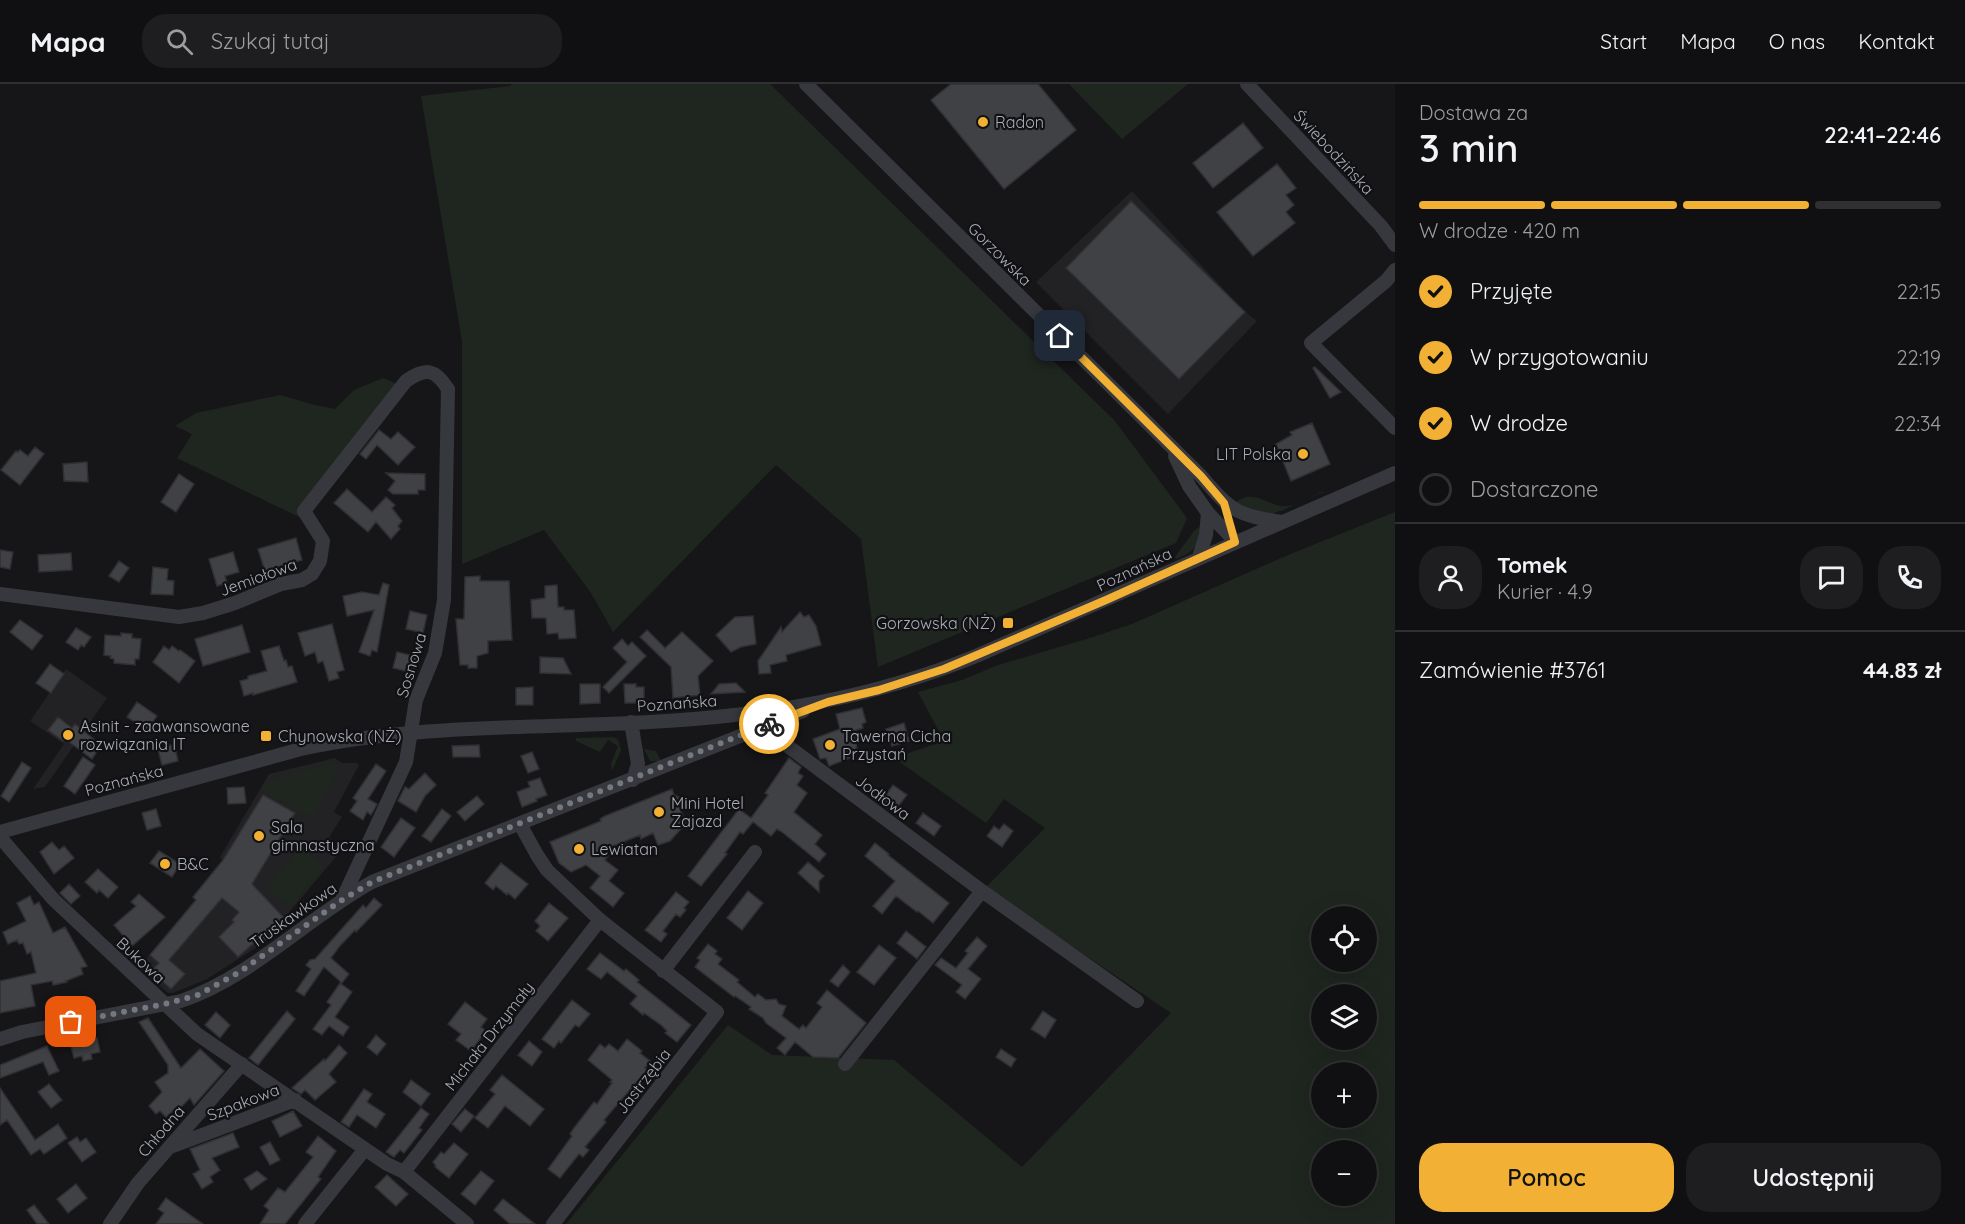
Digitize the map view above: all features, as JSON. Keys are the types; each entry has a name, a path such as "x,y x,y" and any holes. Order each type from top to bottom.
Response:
{"street":[{"name":"Gorzowska","path":"806,84 1201,476 1224,503 1242,514 1284,522"},
{"name":"Świebodzińska","path":"1247,84 1381,226 1395,245"},
{"path":"1395,270 1386,281 1311,343 1395,428"},
{"name":"Jemiołowa","path":"0,594 179,617 203,613 281,584 302,580 312,574 320,561 323,541 304,511 406,381 418,373 430,372 440,377 448,389"},
{"name":"Sosnowa","path":"342,900 406,762 416,700 435,653 444,600 448,389"},
{"name":"Gorzowska","path":"1171,447 1189,486 1208,513 1235,542"},
{"name":"Poznańska","path":"0,832 301,749 365,737 411,732 732,716 828,702 879,690 944,669 1395,473"},
{"name":"Gorzowska","path":"1224,503 1235,542"},
{"path":"1199,557 1206,535 1208,513"},
{"name":"Truskawkowa","path":"0,1039 22,1032 165,1004 198,995 219,985 267,954 342,900 383,878 828,702"},
{"path":"631,722 638,764 633,780"},
{"name":"Jodłowa","path":"769,724 789,747 982,891 1137,1001"},
{"name":"Jastrzębia","path":"520,824 547,870 600,920 717,1012 553,1224"},
{"name":"Bukowa","path":"0,837 53,899 196,1034 387,1164 404,1172 467,1224"},
{"path":"663,971 755,852"},
{"path":"845,1064 982,891"},
{"name":"Michała Drzymały","path":"404,1172 600,920"},
{"name":"Chłodna","path":"110,1224 138,1184 242,1064"},
{"name":"Szpakowa","path":"169,1147 294,1100"},
{"path":"305,1224 365,1149"}],"shaded area":[{"path":"512,84 770,84 1115,421 1187,518 1176,543 878,667 861,539 776,465 613,632 591,593 544,530 462,564 462,341 421,96"},
{"path":"1069,84 1188,84 1122,139"},
{"path":"1132,191 1242,309 1257,321 1168,414 1036,282"},
{"path":"383,378 402,386 301,518 177,458 192,434 175,426 196,413 280,395 335,409 354,390"},
{"path":"1255,497 1281,506 1296,504 1266,516 1234,504 1241,499"},
{"path":"1395,512 1395,1224 566,1224 728,1025 772,1055 894,1060 1022,1167 1171,1013 985,888 1045,828 1004,799 986,823 894,758 944,741 918,692 962,680 998,665 1132,624 1288,555"},
{"path":"1202,525 1195,547 1176,559 1175,557 1194,531"},
{"name":"Asinit - zaawansowane rozwiązania IT","path":"66,669 107,698 45,787 33,789 64,744 30,721"},
{"path":"614,737 618,740 621,750 612,771 611,764 618,746 608,740 600,752 576,741 576,738"},
{"path":"644,749 656,751 661,761 650,761"},
{"path":"335,758 342,763 359,765 334,812 342,817 329,837 335,842 332,847 340,852 291,910 292,915 257,947 207,979 168,993 139,967 196,900 193,897 223,860 220,857 269,774"},
{"path":"337,762 336,774 313,816 299,812 262,791 267,781"},
{"path":"301,847 325,867 290,907 266,888"}],"building":[{"path":"951,84 1038,84 1076,130 1004,189 931,100"},
{"path":"1243,123 1263,148 1213,188 1193,163"},
{"path":"1277,164 1296,188 1286,195 1294,205 1286,212 1295,223 1253,256 1217,212"},
{"path":"1131,201 1245,312 1179,379 1066,268"},
{"path":"1315,367 1341,392 1330,398 1313,368"},
{"name":"LIT Polska","path":"1312,423 1330,464 1291,481 1276,444 1292,435 1290,432"},
{"path":"379,430 391,439 398,432 415,447 398,465 377,445 366,459 360,454"},
{"path":"35,447 44,454 20,485 1,470 16,451 20,450 28,456"},
{"path":"87,462 88,482 64,481 63,464"},
{"path":"386,473 425,474 425,490 418,490 418,494 393,494 388,490 395,481"},
{"path":"179,474 194,484 176,512 161,502"},
{"path":"347,489 372,512 386,497 395,505 392,508 402,521 398,526 400,529 391,539 376,522 368,532 334,503"},
{"path":"296,538 302,560 265,571 258,549"},
{"path":"0,550 13,552 10,569 0,567"},
{"path":"233,552 239,572 225,576 227,583 217,586 209,559"},
{"path":"71,553 72,570 39,572 38,555"},
{"path":"119,561 129,568 119,582 109,576"},
{"path":"153,567 168,569 167,580 174,581 173,595 151,594"},
{"path":"480,576 480,581 509,581 512,640 488,641 488,653 477,656 477,668 468,668 468,665 460,665 456,619 464,619 465,577"},
{"path":"383,583 389,585 377,652 372,650 370,656 359,652 374,610 347,616 343,596 362,592 379,595"},
{"path":"557,585 558,607 564,607 564,610 574,610 576,638 559,639 558,633 547,634 546,618 532,618 531,600 545,598 545,586"},
{"path":"410,611 427,615 423,633 406,629"},
{"path":"800,612 804,617 809,615 816,626 821,645 786,655 787,661 770,665 771,673 759,674 758,661 781,627 782,632"},
{"path":"753,616 756,644 731,652 716,635 735,617"},
{"path":"20,620 43,636 32,650 10,632"},
{"path":"332,624 344,670 337,672 339,678 329,681 323,661 318,663 315,652 305,656 298,633"},
{"path":"242,625 250,652 203,666 195,639"},
{"path":"76,628 91,637 84,647 81,645 78,650 66,642"},
{"path":"647,630 665,648 682,632 713,661 698,676 700,695 673,698 671,667 640,637"},
{"path":"121,633 132,634 132,638 141,639 139,659 135,659 135,665 114,663 111,656 104,655 105,635 121,636"},
{"path":"622,639 628,646 632,642 646,656 609,693 603,687 627,662 613,648"},
{"path":"164,646 169,650 172,646 195,661 179,683 153,662"},
{"path":"279,646 284,661 286,660 288,667 292,666 297,682 244,696 240,681 248,679 248,676 267,671 261,651"},
{"path":"397,652 418,657 414,673 393,668"},
{"path":"540,657 563,658 571,674 540,673"},
{"path":"50,664 64,674 51,693 36,683"},
{"path":"736,683 745,692 711,694 719,684"},
{"path":"580,684 600,684 600,703 580,704"},
{"path":"624,684 644,687 644,703 625,703"},
{"path":"533,687 533,705 516,705 516,688"},
{"path":"137,702 157,716 147,730 127,717"},
{"path":"862,708 866,722 862,724 863,728 854,731 857,749 848,751 850,758 829,766 826,758 820,759 813,739 840,729 836,714"},
{"path":"58,717 72,728 75,724 101,745 92,759 65,739 63,741 48,730"},
{"path":"904,723 909,741 892,746 886,729"},
{"path":"174,744 178,761 162,765 158,749"},
{"path":"479,745 480,757 453,757 452,746"},
{"path":"532,752 539,769 528,773 521,756"},
{"path":"83,757 95,765 75,794 64,786"},
{"path":"789,758 801,767 798,773 803,776 797,785 807,793 794,812 822,835 815,844 826,854 819,862 782,832 777,829 771,836 753,822 743,834 740,832 725,853 727,854 701,886 688,876 739,809 751,818 768,795 765,793"},
{"path":"22,762 31,768 9,802 1,796"},
{"path":"376,764 386,771 368,799 377,804 371,815 367,812 363,820 350,811 357,801 353,798"},
{"path":"425,773 436,785 425,796 416,812 398,801 405,787 409,789"},
{"path":"540,778 547,795 522,807 517,792 530,787 528,782"},
{"path":"893,785 907,795 896,809 883,799"},
{"path":"244,787 246,803 228,804 227,788"},
{"path":"672,789 674,795 684,799 680,809 686,823 670,841 658,845 653,833 641,839 640,835 606,849 609,855 605,860 618,870 609,881 624,893 613,907 590,888 600,876 586,865 571,872 559,863 550,842 601,821 600,819 605,816"},
{"path":"263,795 295,813 252,884 286,920 258,947 254,943 238,957 219,937 234,922 232,920 239,912 222,898 169,960 185,974 171,989 151,971 159,963 150,955 196,900 193,897 223,860"},
{"path":"477,796 484,804 465,821 457,812"},
{"path":"156,809 161,826 147,830 142,813"},
{"path":"442,809 451,816 431,842 422,836"},
{"path":"923,813 941,826 934,836 916,823"},
{"path":"401,818 415,828 394,857 381,847"},
{"path":"1004,824 1013,831 1002,847 987,836 994,826 999,830"},
{"path":"52,842 59,850 64,846 74,858 54,874 40,852"},
{"path":"875,843 949,903 933,923 896,896 882,914 873,906 895,881 865,856"},
{"name":"B&C","path":"159,851 180,864 172,877 150,863"},
{"path":"808,862 824,876 819,881 819,892 798,873"},
{"path":"501,863 528,884 515,899 496,886 493,890 485,883"},
{"path":"98,869 118,887 108,898 99,890 97,893 85,882"},
{"path":"69,884 80,896 71,904 60,893"},
{"path":"748,891 763,903 742,930 727,918"},
{"path":"676,892 689,902 680,917 676,914 663,931 667,934 661,942 645,930"},
{"path":"139,894 165,917 132,946 114,925 136,906 131,902"},
{"path":"30,896 34,905 39,902 53,933 65,927 87,966 81,968 83,974 67,982 53,985 52,981 31,985 35,1006 0,1013 0,981 36,973 31,952 27,954 23,943 19,944 17,940 8,944 3,932 26,921 17,903"},
{"path":"374,898 382,905 356,932 355,930 331,958 349,974 342,983 324,967 304,996 296,991 311,969 306,965 310,960 315,959 363,905 366,908"},
{"path":"549,903 568,918 548,941 536,931 540,926 535,921"},
{"path":"906,931 926,947 917,959 897,943"},
{"path":"977,937 987,946 968,969 981,979 965,999 956,992 962,985 935,965 941,958 956,968 968,953 965,951"},
{"path":"708,944 717,951 715,954 722,959 718,964 739,980 737,982 755,997 758,994 766,1000 776,999 779,1004 786,1006 782,1016 799,1029 803,1025 806,1028 822,1007 817,1003 827,990 866,1023 838,1058 813,1057 795,1042 785,1055 777,1048 786,1038 749,1009 751,1007 695,967 700,960 697,958"},
{"path":"879,945 896,958 874,985 857,972"},
{"path":"600,953 624,971 626,969 639,980 637,982 691,1025 677,1042 665,1033 667,1031 661,1025 644,1013 643,1015 630,1004 637,996 607,972 601,979 587,969"},
{"path":"843,965 850,972 838,987 830,981"},
{"path":"340,983 352,992 335,1017 349,1027 343,1036 329,1026 322,1035 313,1029 331,1005 327,1002"},
{"path":"572,1000 590,1014 579,1027 575,1025 554,1048 542,1039"},
{"path":"465,1002 487,1019 481,1027 486,1031 471,1051 456,1040 461,1034 448,1024"},
{"path":"287,1011 295,1019 258,1065 249,1058"},
{"path":"1043,1011 1056,1020 1045,1038 1031,1029"},
{"path":"216,1012 230,1025 220,1038 205,1025"},
{"path":"148,1018 181,1068 200,1049 224,1071 194,1105 190,1098 176,1112 174,1110 166,1117 160,1111 156,1114 149,1106 162,1092 155,1082 168,1073 168,1065 139,1022"},
{"path":"376,1035 386,1044 377,1055 367,1047"},
{"path":"97,1038 100,1052 91,1054 92,1059 83,1061 82,1056 74,1058 70,1043"},
{"path":"627,1039 650,1061 645,1068 647,1070 604,1120 606,1122 585,1147 589,1150 583,1157 579,1154 560,1178 548,1169 572,1136 570,1134 574,1128 594,1102 597,1104 612,1083 610,1082 612,1080 588,1060 600,1044 605,1048 609,1044 618,1051"},
{"path":"529,1041 542,1052 532,1066 518,1055"},
{"path":"339,1045 347,1053 329,1074 336,1082 315,1100 305,1090 301,1094 292,1088 324,1059 325,1061"},
{"path":"47,1046 59,1071 49,1075 43,1062 0,1078 0,1065"},
{"path":"1001,1049 1016,1059 1011,1067 996,1057"},
{"path":"502,1075 544,1109 530,1126 505,1106 488,1128 475,1118 495,1094 490,1090"},
{"path":"411,1080 430,1094 421,1106 403,1092"},
{"path":"49,1084 62,1100 51,1108 38,1092"},
{"path":"0,1088 35,1140 58,1124 67,1138 44,1154 40,1149 31,1155 7,1120 0,1125"},
{"path":"364,1089 372,1094 367,1102 385,1114 376,1128 357,1115 349,1127 341,1122"},
{"path":"421,1108 429,1114 419,1128 422,1130 404,1153 400,1150 394,1157 386,1152"},
{"path":"465,1109 474,1116 461,1132 452,1124"},
{"path":"293,1111 302,1126 280,1137 272,1121"},
{"path":"233,1133 239,1147 212,1158 220,1170 210,1177 213,1182 202,1189 193,1174 200,1170 190,1149"},
{"path":"318,1136 336,1151 318,1177 321,1179 285,1224 260,1224 269,1210 264,1206 278,1188 285,1192 313,1157 306,1152"},
{"path":"77,1137 80,1142 86,1138 96,1152 82,1162 68,1143"},
{"path":"270,1142 280,1160 270,1165 260,1147"},
{"path":"454,1143 468,1154 449,1178 435,1167 433,1162 441,1152 444,1154"},
{"path":"257,1171 267,1179 251,1190 244,1179"},
{"path":"481,1171 494,1181 475,1205 461,1194"},
{"path":"387,1175 408,1194 396,1206 375,1187"},
{"path":"76,1184 87,1198 68,1213 57,1199"},
{"path":"166,1198 203,1224 156,1224 164,1213 158,1209"},
{"path":"503,1199 535,1224 510,1224 494,1210"},
{"path":"34,1205 49,1224 37,1224 27,1210"}],"way so far":[{"path":"71,1022 181,1001 198,995 238,973 342,900 372,882 769,724"}],"place":[{"name":"Radon","path":"983,122"},
{"name":"LIT Polska","path":"1303,454"},
{"name":"Gorzowska (NŻ)","path":"1008,623"},
{"name":"Asinit - zaawansowane rozwiązania IT","path":"68,735"},
{"name":"Chynowska (NŻ)","path":"266,736"},
{"name":"Tawerna Cicha Przystań","path":"830,745"},
{"name":"Mini Hotel Zajazd","path":"659,812"},
{"name":"Sala gimnastyczna","path":"259,836"},
{"name":"Lewiatan","path":"579,849"},
{"name":"B&C","path":"165,864"}],"route":[{"path":"769,724 828,702 879,690 944,669 1235,542 1224,503 1201,476 1060,336"}]}
